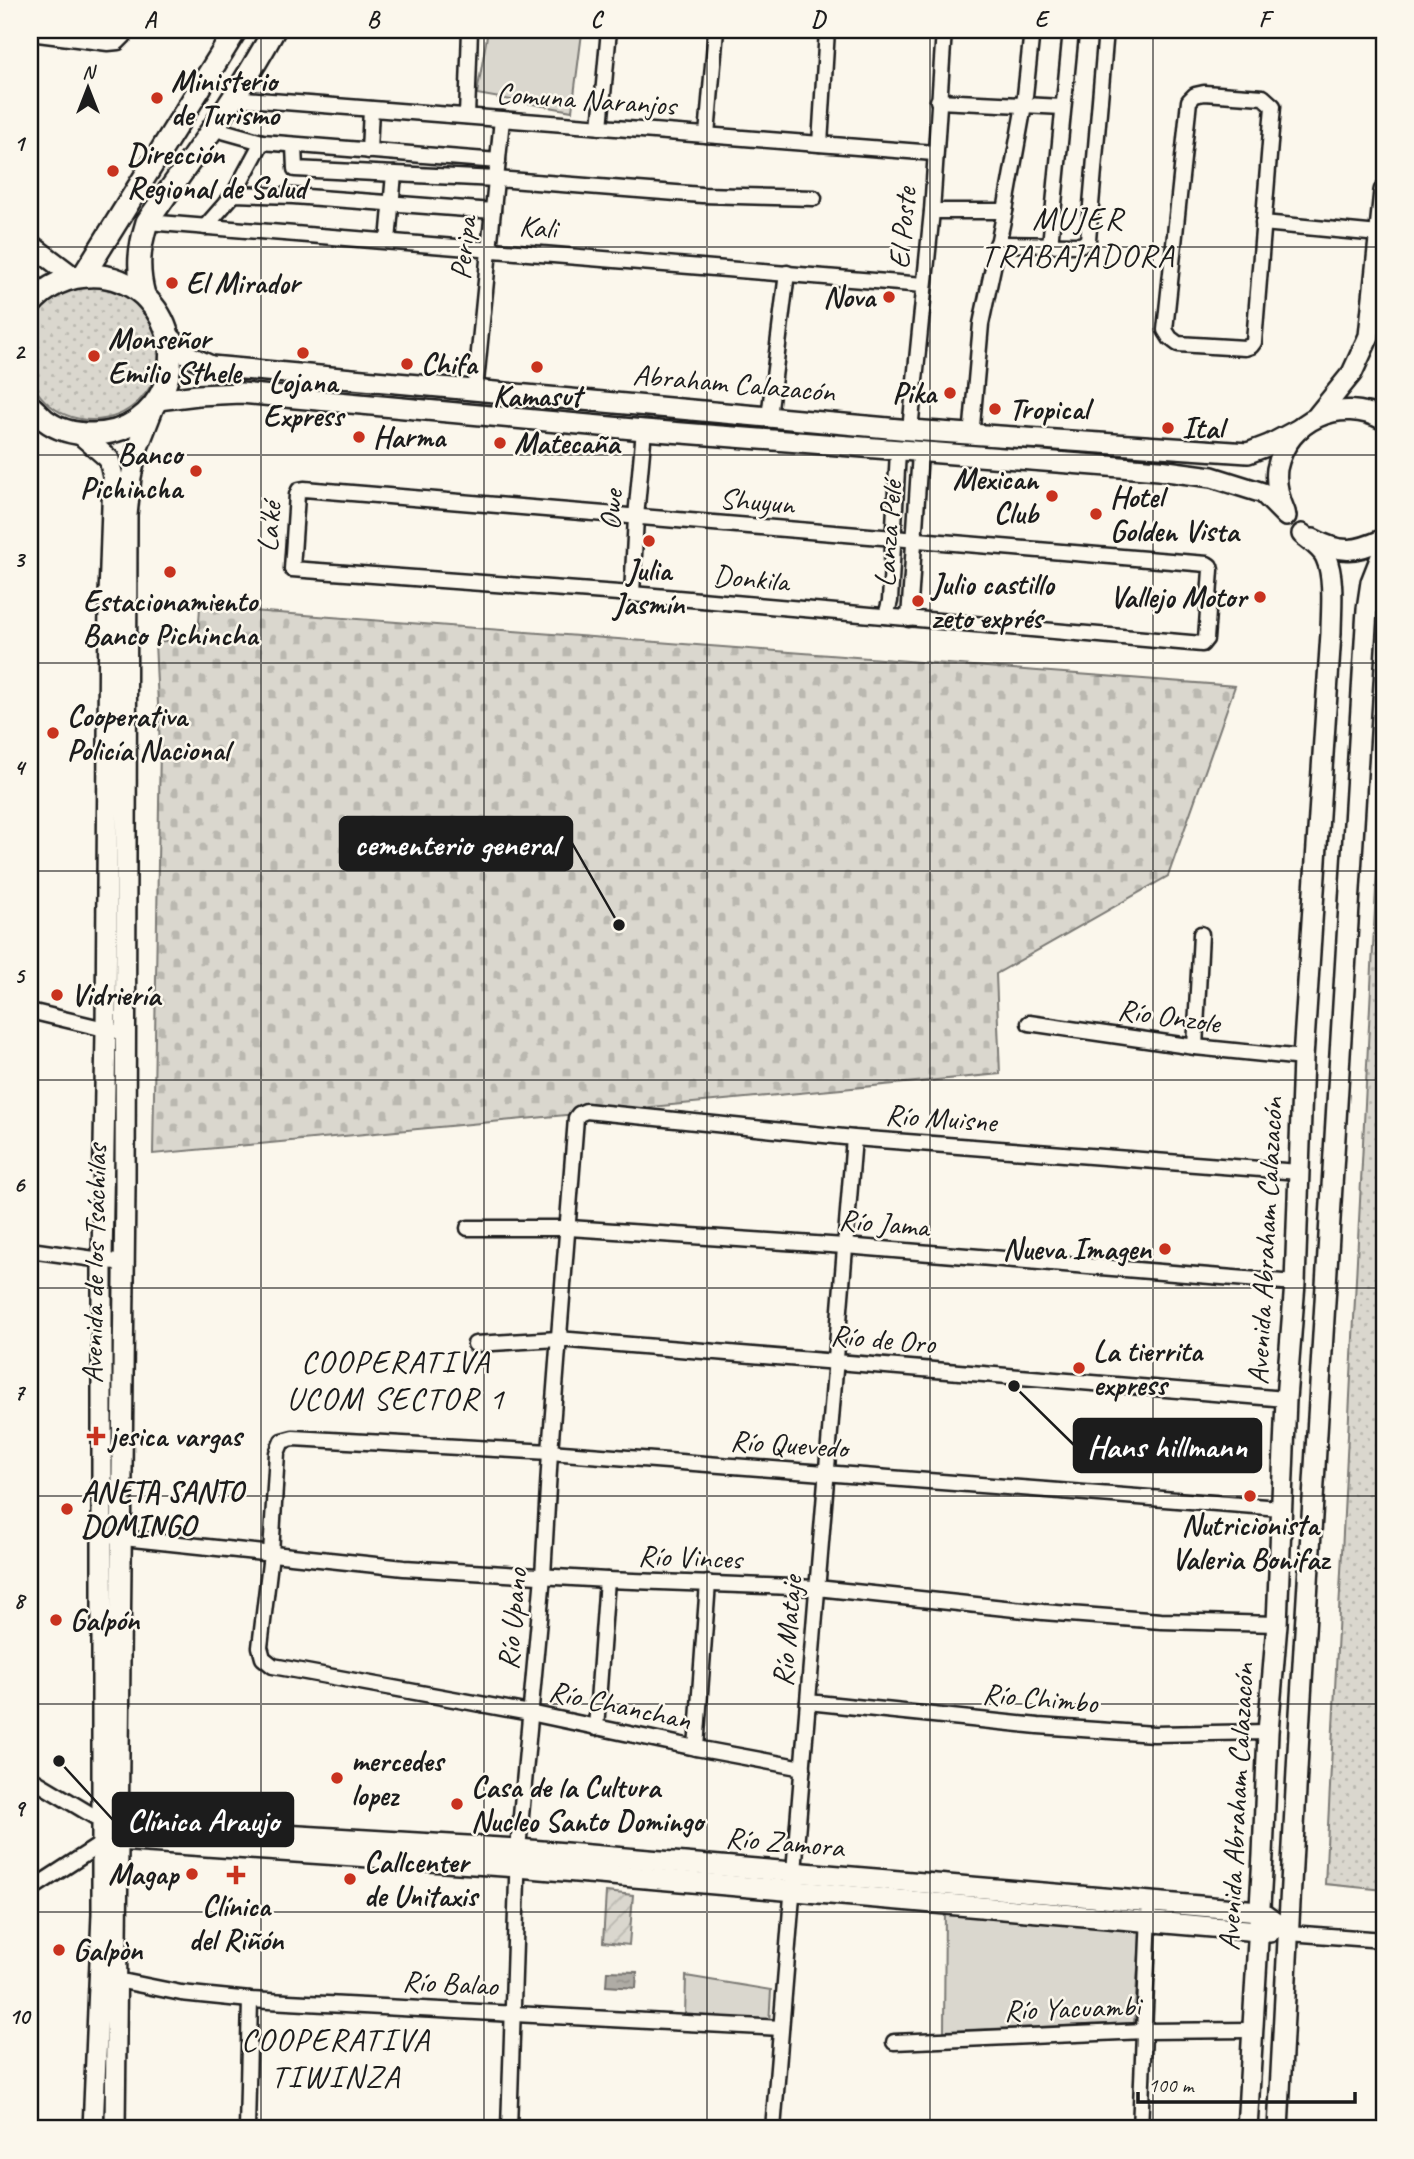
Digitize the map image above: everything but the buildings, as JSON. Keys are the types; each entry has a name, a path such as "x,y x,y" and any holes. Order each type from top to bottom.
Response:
{"main road":[{"path":"79,276 236,30"},
{"path":"144,295 138,262 141,239 147,222 233,98 274,30"},
{"path":"1318,416 1352,373 1369,336 1384,191"},
{"path":"30,244 79,276"},
{"path":"30,305 55,284 79,276 106,277 126,283 144,295 156,308 169,336 172,358 168,380 157,401 141,418 122,429 101,435 80,434 38,424 30,405"},
{"name":"Abraham Calazacón","path":"169,336 189,356 211,366 909,430 1248,453 1269,445 1318,416"},
{"name":"Abraham Calazacón","path":"157,401 198,395 242,393 644,430 1159,470 1212,477 1264,493 1286,516"},
{"name":"Avenida de los Tsáchilas","path":"112,1537 102,1260 115,1032 127,515 137,450 157,401"},
{"path":"1318,416 1329,411 1353,410 1365,411 1384,420"},
{"path":"1286,516 1278,494 1277,470 1284,447 1298,429"},
{"name":"Avenida de los Tsáchilas","path":"80,434 109,458 113,477 109,596 115,1032 125,1187 112,1537 110,1833 117,1980 115,2129"},
{"name":"Avenida Abraham Calazacón","path":"1247,2129 1268,1732 1277,1624 1286,1399 1295,1283 1303,1058 1332,600 1326,559 1321,550 1286,516"},
{"path":"1302,534 1331,548 1363,549 1384,539"},
{"name":"Avenida Abraham Calazacón","path":"1278,2129 1300,1714 1367,609 1371,582 1384,548"},
{"name":"Avenida de los Tsáchilas","path":"93,2129 102,1914 110,1833"},
{"name":"Río Zamora","path":"110,1833 518,1858 1149,1912 1259,1911"},
{"path":"1259,1911 1289,1933"},
{"name":"Río Zamora","path":"1149,1912 1258,1932 1289,1933"}],"street":[{"path":"467,116 470,30"},
{"path":"600,127 609,30"},
{"path":"707,135 716,30"},
{"path":"820,144 827,30"},
{"name":"El Poste","path":"909,430 932,211 944,30"},
{"path":"972,426 981,324 1024,105 1032,30"},
{"path":"1050,245 1072,30"},
{"path":"997,244 1078,245 1088,240 1106,30"},
{"path":"30,33 108,43 121,36"},
{"path":"1204,93 1264,97 1273,106 1264,223 1254,342 1251,346 1245,348 1178,344 1170,338 1165,330 1189,101 1195,95 1204,93"},
{"name":"Comuna Naranjos","path":"233,98 934,153"},
{"path":"938,101 1063,107"},
{"path":"369,151 370,109"},
{"name":"Peripa","path":"476,382 502,119"},
{"path":"212,128 262,142 294,146 498,161"},
{"path":"205,227 234,194 262,142"},
{"path":"293,196 294,146"},
{"path":"295,169 496,179 702,195 814,198"},
{"path":"388,241 394,174"},
{"path":"234,194 493,211"},
{"path":"932,211 1005,211"},
{"name":"Kali","path":"147,222 924,285"},
{"path":"1264,223 1379,234"},
{"path":"769,416 787,274"},
{"name":"Owe","path":"632,594 644,430"},
{"name":"Lanza Pelé","path":"886,616 890,601 898,451"},
{"name":"Lanza Pelé","path":"909,619 920,453"},
{"name":"Shuyun","path":"299,490 1210,566 1204,642"},
{"name":"La'ké","path":"292,569 299,490"},
{"name":"Donkila","path":"292,569 632,594 1202,644 1204,642"},
{"path":"1195,1047 1201,934"},
{"path":"30,1011 115,1032"},
{"name":"Río Onzole","path":"1029,1023 1195,1047 1303,1058"},
{"name":"Río Muisne","path":"579,1114 586,1111 854,1138 1299,1172"},
{"name":"Río Upano","path":"509,2129 518,1858 543,1576 576,1118 579,1114"},
{"name":"Río Mataje","path":"773,2129 854,1138"},
{"name":"Río Jama","path":"468,1228 569,1228 845,1246 1295,1283"},
{"path":"30,1250 123,1263"},
{"name":"Río de Oro","path":"475,1344 558,1339 1286,1399"},
{"name":"Río Quevedo","path":"271,1554 277,1453 282,1441 293,1438 550,1452 1281,1508"},
{"name":"Río Vinces","path":"112,1537 404,1569 817,1588 1082,1615 1161,1621 1277,1624"},
{"name":"Río Chanchan","path":"271,1554 260,1647 263,1657 273,1666 530,1713 803,1768"},
{"path":"596,1728 607,1580"},
{"path":"696,1748 708,1583"},
{"name":"Río Chimbo","path":"808,1702 1038,1726 1154,1734 1268,1732"},
{"name":"Río Zamora","path":"30,1778 110,1833"},
{"path":"30,1890 110,1833"},
{"path":"1140,2129 1149,1912"},
{"name":"Río Zamora","path":"1289,1933 1384,1940"},
{"name":"Río Balao","path":"117,1980 181,1993 250,2000 781,2028"},
{"path":"247,2129 250,2000"},
{"name":"Río Yacuambi","path":"894,2042 1144,2031 1252,2030"}],"green space":[{"path":"488,30 562,30 582,33 572,111 477,94"},
{"path":"92,286 117,292 139,306 153,328 159,353 153,378 139,400 117,414 92,420 67,414 45,400 31,378 25,353 31,328 45,306 67,292"},
{"path":"200,607 1235,686 1168,876 996,974 1000,1074 153,1154 160,746 155,642 198,638"},
{"path":"1384,733 1384,1890 1325,1884"},
{"path":"606,1892 633,1895 629,1945 603,1942"},
{"path":"945,1908 1141,1926 1134,2023 944,2031"},
{"path":"686,1976 771,1990 769,2024 685,2016"}],"water":[{"path":"607,1971 637,1972 636,1988 606,1986"}],"place":[{"name":"Ministerio de Turismo","path":"157,98"},
{"name":"Dirección Regional de Salud","path":"113,171"},
{"name":"El Mirador","path":"172,283"},
{"name":"Nova","path":"889,297"},
{"name":"Lojana Express","path":"303,353"},
{"name":"Monseñor Emilio Sthele","path":"94,356"},
{"name":"Chifa","path":"407,364"},
{"name":"Kamasut","path":"537,367"},
{"name":"Pika","path":"950,393"},
{"name":"Tropical","path":"995,409"},
{"name":"Ital","path":"1168,428"},
{"name":"Harma","path":"359,437"},
{"name":"Matecaña","path":"500,443"},
{"name":"Banco Pichincha","path":"196,471"},
{"name":"Mexican Club","path":"1052,496"},
{"name":"Hotel Golden Vista","path":"1096,514"},
{"name":"Julia Jasmín","path":"649,541"},
{"name":"Estacionamiento Banco Pichincha","path":"170,572"},
{"name":"Vallejo Motor","path":"1260,597"},
{"name":"Julio castillo zeto exprés","path":"918,601"},
{"name":"Cooperativa Policía Nacional","path":"53,733"},
{"name":"cementerio general","path":"619,925"},
{"name":"Vidriería","path":"57,995"},
{"name":"Nueva Imagen","path":"1165,1249"},
{"name":"La tierrita express","path":"1079,1368"},
{"name":"Hans hillmann","path":"1014,1386"},
{"name":"jesica vargas","path":"96,1436"},
{"name":"Nutricionista Valeria Bonifaz","path":"1250,1496"},
{"name":"ANETA SANTO DOMINGO","path":"67,1509"},
{"name":"Galpón","path":"56,1620"},
{"name":"Clínica Araujo","path":"59,1761"},
{"name":"mercedes lopez","path":"337,1778"},
{"name":"Casa de la Cultura Nucleo Santo Domingo","path":"457,1804"},
{"name":"Magap","path":"192,1874"},
{"name":"Clínica del Riñón","path":"236,1875"},
{"name":"Callcenter de Unitaxis","path":"350,1879"},
{"name":"Galpòn","path":"59,1950"}],"district":[{"name":"MUJER TRABAJADORA","path":"1078,236"},
{"name":"COOPERATIVA UCOM SECTOR 1","path":"396,1380"},
{"name":"COOPERATIVA TIWINZA","path":"336,2058"}]}
